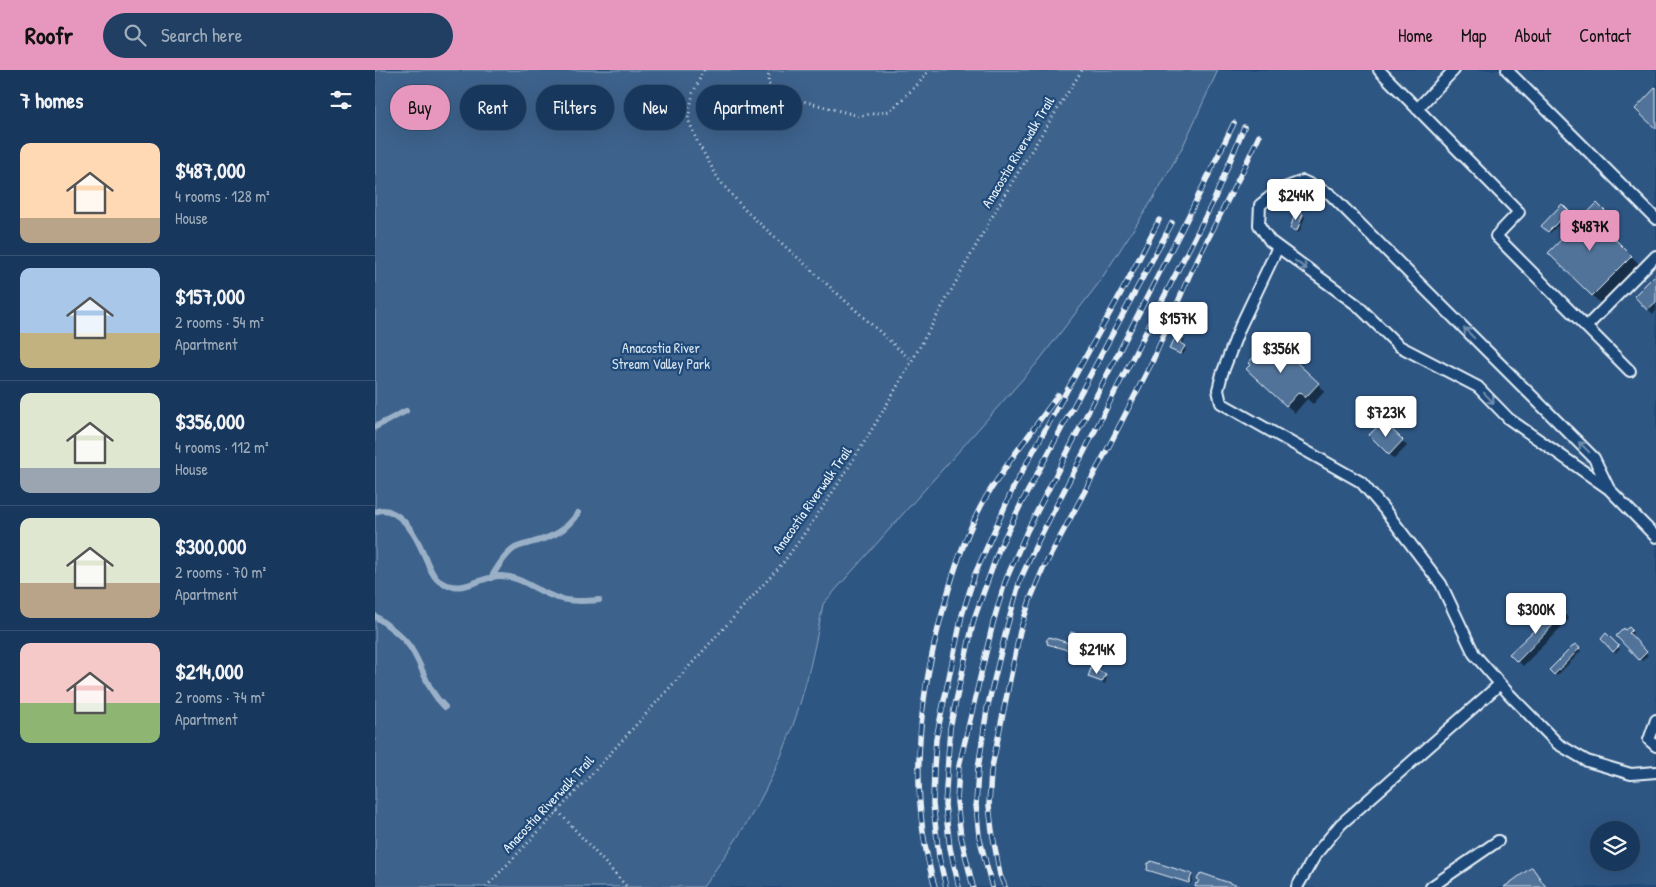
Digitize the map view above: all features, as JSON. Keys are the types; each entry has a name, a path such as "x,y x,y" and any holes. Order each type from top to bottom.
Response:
{"lane":[{"path":"1379,70 1519,212 1496,236 1630,371"},
{"path":"1417,109 1455,70"},
{"path":"1507,70 1656,219"},
{"path":"1609,489 1594,458 1329,194 1303,181 1279,190 1260,205 1259,225 1270,241 1278,248 1357,305 1399,346 1478,387 1509,419 1609,489 1656,537"},
{"path":"1278,248 1240,327 1222,374 1218,390 1221,403 1361,482 1384,508 1441,584 1474,654 1558,744 1587,761 1631,774 1656,772"},
{"path":"1586,327 1656,256"},
{"path":"1297,887 1316,854 1341,824 1500,684"},
{"path":"1656,720 1649,740 1656,746"},
{"path":"1431,887 1498,841"}],"path":[{"path":"704,70 693,93 688,119 698,143 719,180 746,211 912,361"},
{"path":"769,70 767,84 789,97 859,116 890,112 920,82 929,70"},
{"name":"Anacostia Riverwalk Trail","path":"487,887 781,564 835,490 879,420 1005,194 1082,70"},
{"path":"558,811 627,887"}],"shaded area":[{"path":"1218,70 1656,70 1656,887 703,887 740,834 776,767 794,724 806,688 823,604 1037,363 1098,284 1153,199 1183,146"}],"green space":[{"name":"Anacostia River Stream Valley Park","path":"375,70 1218,70 1183,146 1153,199 1098,284 1037,363 823,604 807,681 783,752 760,800 733,845 703,887 375,887"}],"building":[{"path":"1656,87 1656,129 1635,109"},
{"path":"1597,203 1609,215 1600,224 1632,256 1592,296 1548,253"},
{"path":"1562,204 1569,211 1548,232 1541,226"},
{"path":"1296,211 1303,214 1297,231 1290,229"},
{"path":"1656,274 1656,302 1647,310 1634,296"},
{"path":"1178,333 1184,336 1180,343 1185,346 1180,354 1169,349"},
{"path":"1268,342 1277,350 1280,347 1319,383 1305,398 1299,392 1286,406 1246,369 1250,365 1248,363"},
{"path":"1383,421 1403,440 1389,455 1369,435"},
{"path":"1559,607 1565,613 1517,662 1509,654"},
{"path":"1629,627 1632,630 1629,633 1647,652 1639,660 1616,636 1624,628 1625,630"},
{"path":"1071,632 1081,635 1078,643 1069,640"},
{"path":"1606,633 1619,646 1613,652 1601,639"},
{"path":"1049,637 1085,648 1084,655 1047,644 1048,642 1046,641"},
{"path":"1575,644 1580,648 1554,675 1549,670"},
{"path":"1091,668 1106,674 1102,682 1088,677"},
{"path":"1151,861 1192,874 1189,883 1147,870 1148,863"},
{"path":"1532,867 1546,887 1504,887"},
{"path":"1201,873 1241,887 1195,887"}],"waterway":[{"path":"375,427 406,411"},
{"path":"375,512 389,511 399,517 418,541 433,575 439,581 448,585 463,586 501,576 516,579 551,596 563,599 578,601 599,600"},
{"path":"491,578 511,551 517,547 559,532 578,513"},
{"path":"375,616 395,631 409,645 426,680 445,707"}],"railway":[{"path":"973,887 961,837 957,802 959,766 993,623 1005,582 1027,531 1188,217 1234,123"},
{"path":"992,887 979,836 976,805 978,769 987,709 1020,580 1038,541 1214,200 1244,127"},
{"path":"1005,887 1000,875 992,831 989,805 991,772 1020,631 1030,600 1043,569 1153,360 1190,274 1259,136"},
{"path":"946,887 939,857 933,804 936,739 962,615 975,574 1014,486 1127,282 1159,220"},
{"path":"959,887 950,848 945,805 950,728 974,619 999,549 1022,502 1172,223"},
{"path":"935,887 926,852 921,816 919,745 928,673 936,638 957,562 979,510 1009,462 1058,395"}]}
